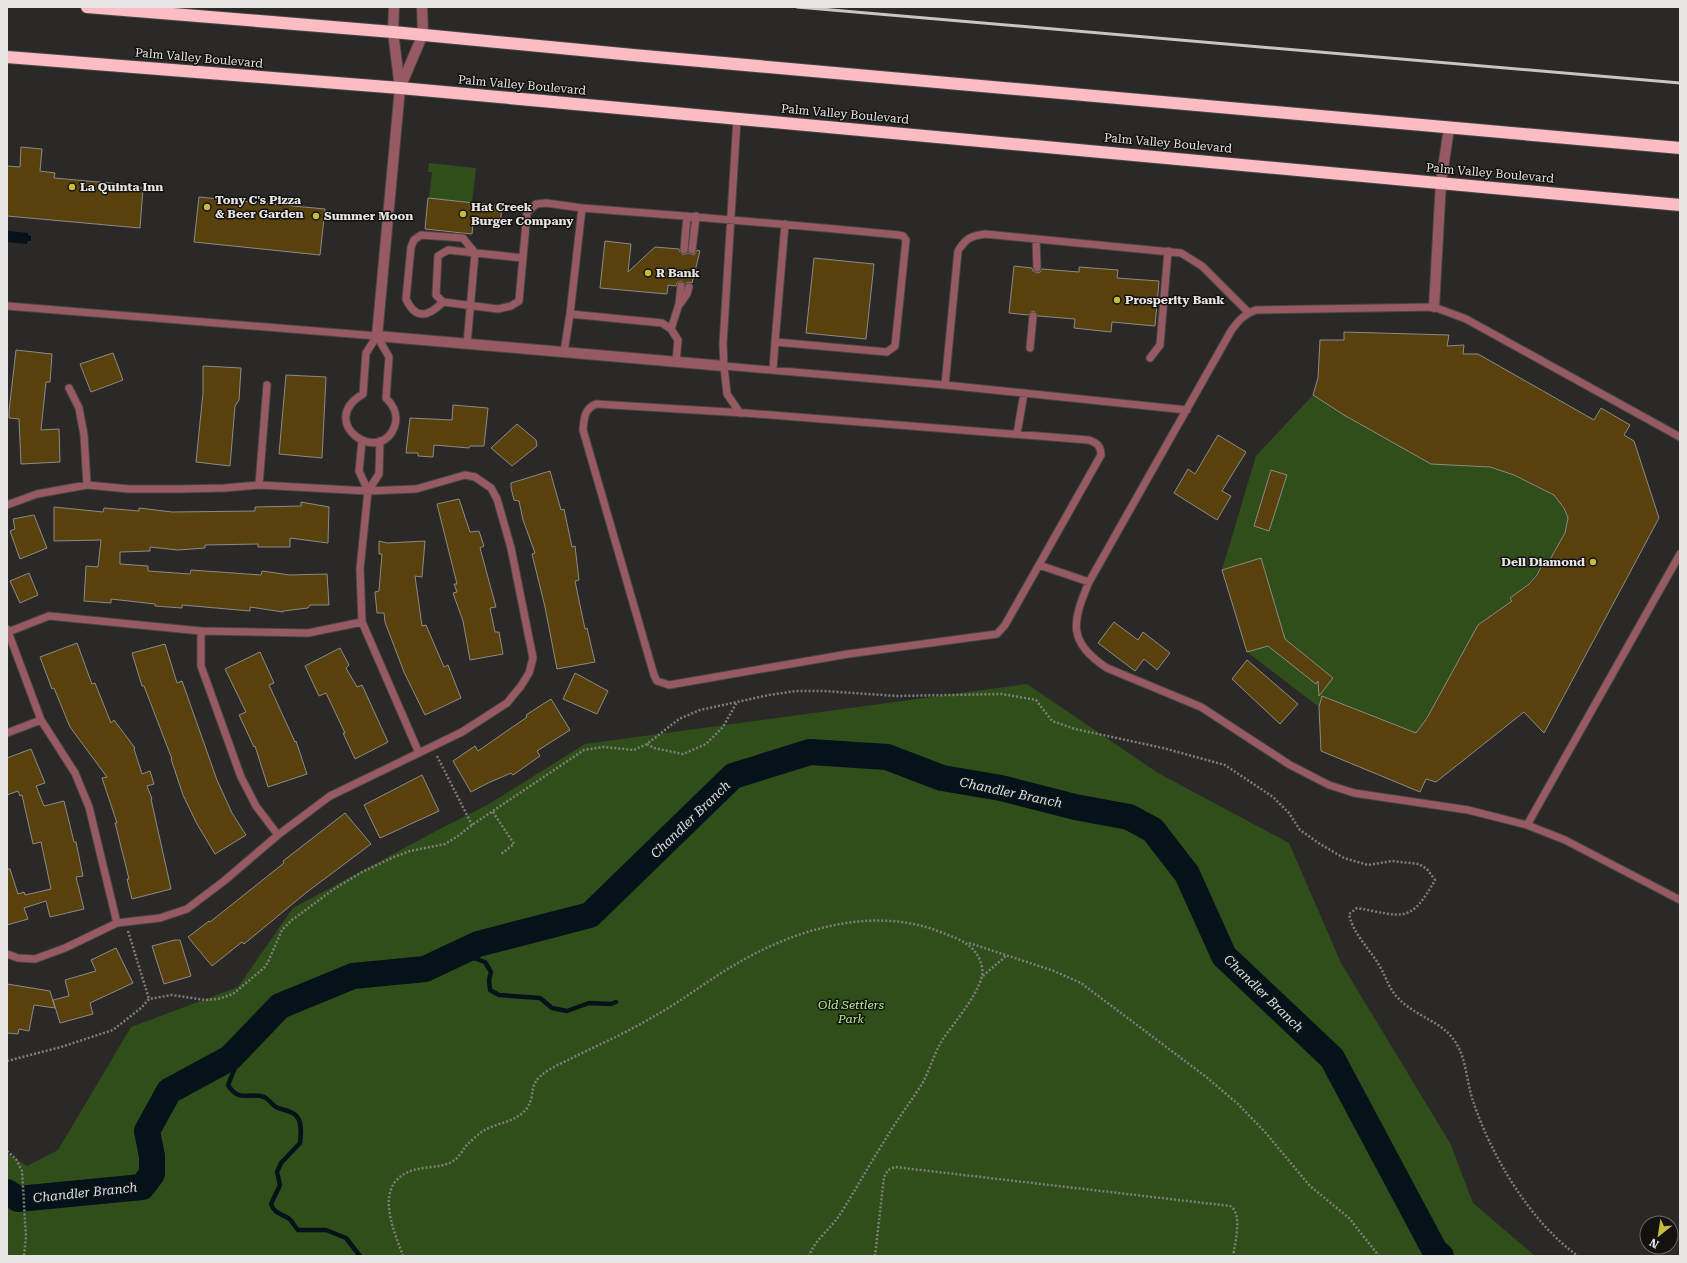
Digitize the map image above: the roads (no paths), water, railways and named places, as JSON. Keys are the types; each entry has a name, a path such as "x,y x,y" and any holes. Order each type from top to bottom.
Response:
{"highway":[{"path":"87,7 423,34 625,54 1680,148"},
{"name":"Palm Valley Boulevard","path":"7,57 400,88 1680,205"}],"street":[{"path":"394,7 393,32 400,88 378,336 724,366"},
{"path":"400,88 423,34 422,7"},
{"path":"1434,307 1441,182 1449,128"}],"lane":[{"path":"738,118 723,344 727,394 740,412"},
{"path":"523,258 448,250 438,256 436,295 443,302 498,309 511,306 519,301 523,258 527,213 536,204 546,203 582,208 731,219 903,236 906,240 895,346 892,350 887,352 775,342"},
{"path":"564,352 570,314 582,208"},
{"path":"684,250 687,216"},
{"path":"692,250 696,216"},
{"path":"773,370 785,224"},
{"path":"443,302 429,313 423,315 418,314 410,307 406,299 411,247 414,240 421,234 462,238 475,253 467,344"},
{"path":"946,385 958,251 964,242 974,235 985,234 1181,253 1202,266 1248,312"},
{"path":"1036,239 1037,268"},
{"path":"1150,358 1160,345 1168,251"},
{"path":"680,304 681,286"},
{"path":"671,329 680,304 687,294 689,287"},
{"path":"7,306 378,336"},
{"path":"1680,438 1466,319 1434,307 1256,310 1248,312 1239,320 1231,331 1089,582 1076,617 1077,632 1084,649 1094,659 1107,668 1201,707 1290,764 1329,785 1354,793 1468,810 1527,825 1565,840 1680,900"},
{"path":"570,314 662,323 671,329 678,340 676,362"},
{"path":"1030,348 1033,316"},
{"path":"378,336 389,357 386,398 392,404 396,417 393,430 388,437 371,443 362,441 353,435 347,426 346,416 348,407 354,399 363,394 366,354 378,336"},
{"path":"724,366 946,385 1187,410"},
{"path":"259,485 267,385"},
{"path":"69,388 79,408 83,429 87,485"},
{"path":"1017,434 1024,393"},
{"path":"601,404 740,412 973,432 1017,434 1089,440 1099,445 1101,450 1100,459 1005,625 997,634 848,654 669,685 657,681 583,430 584,416 590,406 601,404"},
{"path":"362,441 359,471 368,491"},
{"path":"380,441 379,474 368,491 360,569 362,622 420,753"},
{"path":"7,505 37,494 87,485 130,489 225,488 259,485 368,491 416,489 465,475 475,477 491,488 497,499 511,548 533,658 529,673 521,686 507,703 462,732 330,796 278,835 224,881 187,909 160,918 117,923 65,948 35,959 18,958 7,954"},
{"path":"1527,825 1680,554"},
{"path":"1039,566 1089,582"},
{"path":"117,923 89,807 75,773 41,720 8,631 49,616 201,631 308,633 362,622"},
{"path":"201,631 201,666 241,777 256,806 278,835"},
{"path":"7,734 41,720"}],"waterway":[{"name":"Chandler Branch","path":"7,1192 18,1199 142,1187 152,1174 152,1156 147,1131 169,1091 230,1058 280,1006 353,976 425,969 478,944 590,915 733,776 810,752 887,757 942,778 1001,788 1075,807 1129,817 1153,830 1187,874 1224,956 1332,1058 1435,1251 1441,1256"},
{"path":"460,953 485,962 491,972 489,980 490,990 499,995 540,998 552,1008 567,1011 589,1003 611,1004 616,1002"},
{"path":"239,1048 241,1053 228,1085 232,1090 236,1094 244,1096 264,1097 276,1107 297,1116 300,1123 300,1143 281,1163 277,1172 280,1185 271,1204 274,1210 289,1219 298,1230 326,1230 346,1238 360,1256"}],"railway":[{"path":"797,7 1680,83"}],"place":[{"name":"La Quinta Inn","path":"72,187"},
{"name":"Tony C's Pizza & Beer Garden","path":"207,207"},
{"name":"Hat Creek Burger Company","path":"463,214"},
{"name":"Summer Moon","path":"316,216"},
{"name":"R Bank","path":"648,273"},
{"name":"Prosperity Bank","path":"1117,300"},
{"name":"Dell Diamond","path":"1593,562"}],"park label":[{"name":"Old Settlers Park","path":"851,1012"}]}
